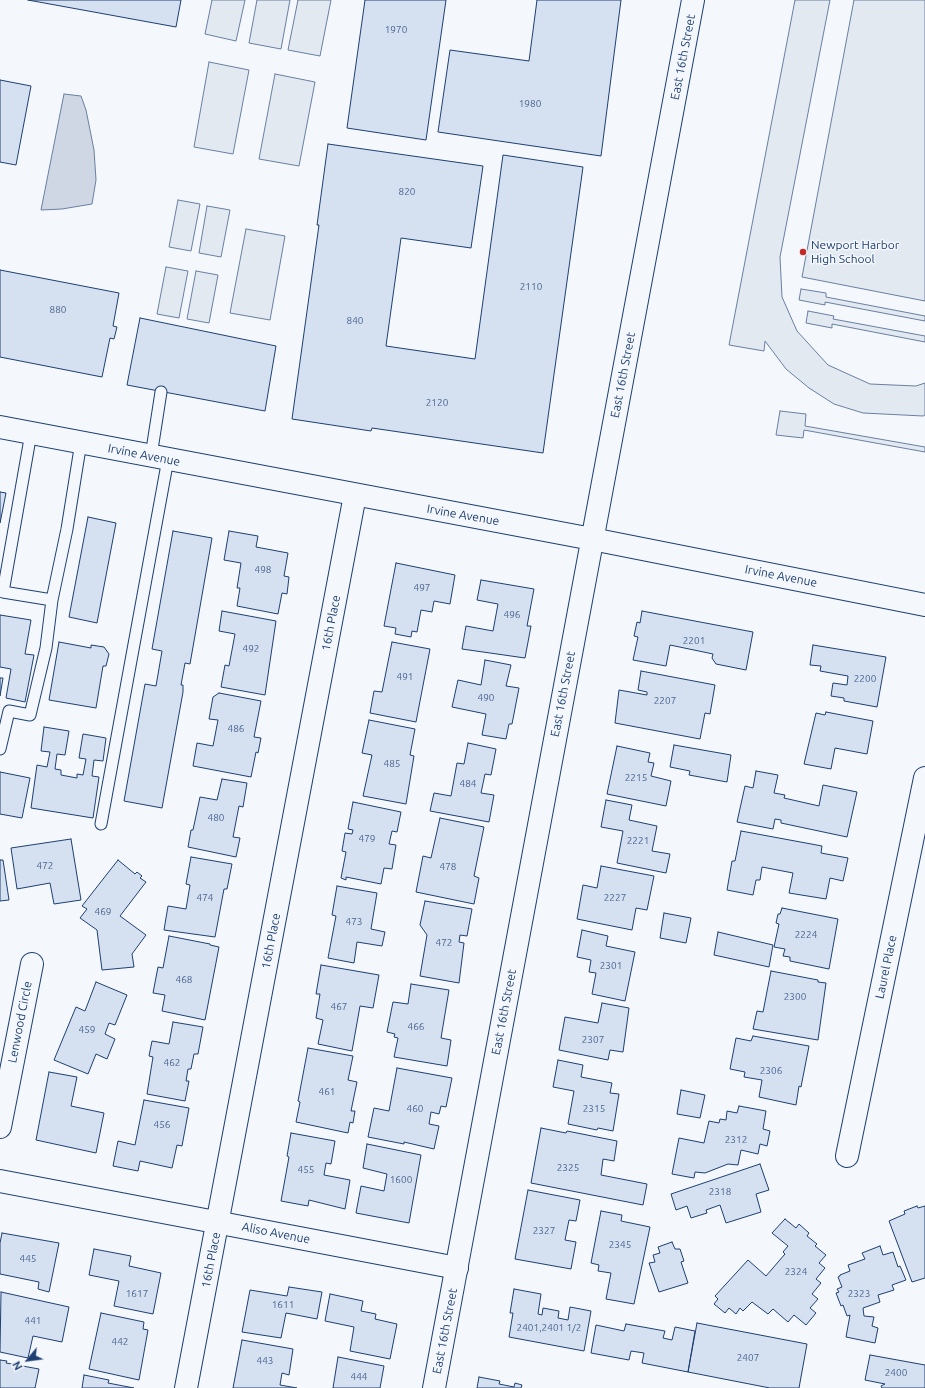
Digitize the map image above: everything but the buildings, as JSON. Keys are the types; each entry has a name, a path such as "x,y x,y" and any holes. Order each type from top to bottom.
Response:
{"street":[{"name":"East 16th Street","path":"434,1388 693,0"},
{"name":"Irvine Avenue","path":"0,427 355,495 592,538 925,605"},
{"name":"16th Place","path":"186,1388 355,495"},
{"name":"Laurel Place","path":"847,1156 925,778"},
{"name":"Lenwood Circle","path":"0,1127 32,964"},
{"name":"Aliso Avenue","path":"0,1181 457,1268"}],"lane":[{"path":"101,824 160,458 161,392"},
{"path":"31,433 3,592 52,600"},
{"path":"0,749 9,711 30,715 46,648 52,600 67,529 80,442"}],"shaded area":[{"path":"212,0 245,0 236,41 205,34"},
{"path":"257,0 290,0 281,49 249,43"},
{"path":"298,0 331,0 320,56 288,50"},
{"path":"795,0 830,0 780,257 782,297 797,331 828,365 870,384 916,386 925,383 925,415 923,416 863,413 834,404 809,388 786,369 765,341 764,351 729,345"},
{"path":"854,0 925,0 925,301 802,277"},
{"path":"209,62 249,70 233,154 194,147"},
{"path":"275,74 315,82 299,166 259,159"},
{"path":"64,94 81,96 86,110 94,150 96,180 92,204 62,209 41,210"},
{"path":"178,200 200,204 191,251 169,247"},
{"path":"207,206 230,210 221,257 199,253"},
{"path":"246,229 285,236 270,320 230,313"},
{"path":"166,267 188,271 179,318 157,314"},
{"path":"196,271 218,275 209,323 187,319"},
{"path":"801,289 826,293 826,297 925,316 925,321 825,302 825,305 799,300"},
{"path":"808,311 834,316 833,319 925,336 925,342 832,324 832,328 806,323"},
{"path":"780,411 806,414 805,426 925,447 925,452 804,430 803,438 776,435"}],"place":[{"name":"Newport Harbor High School","path":"803,252"}]}
